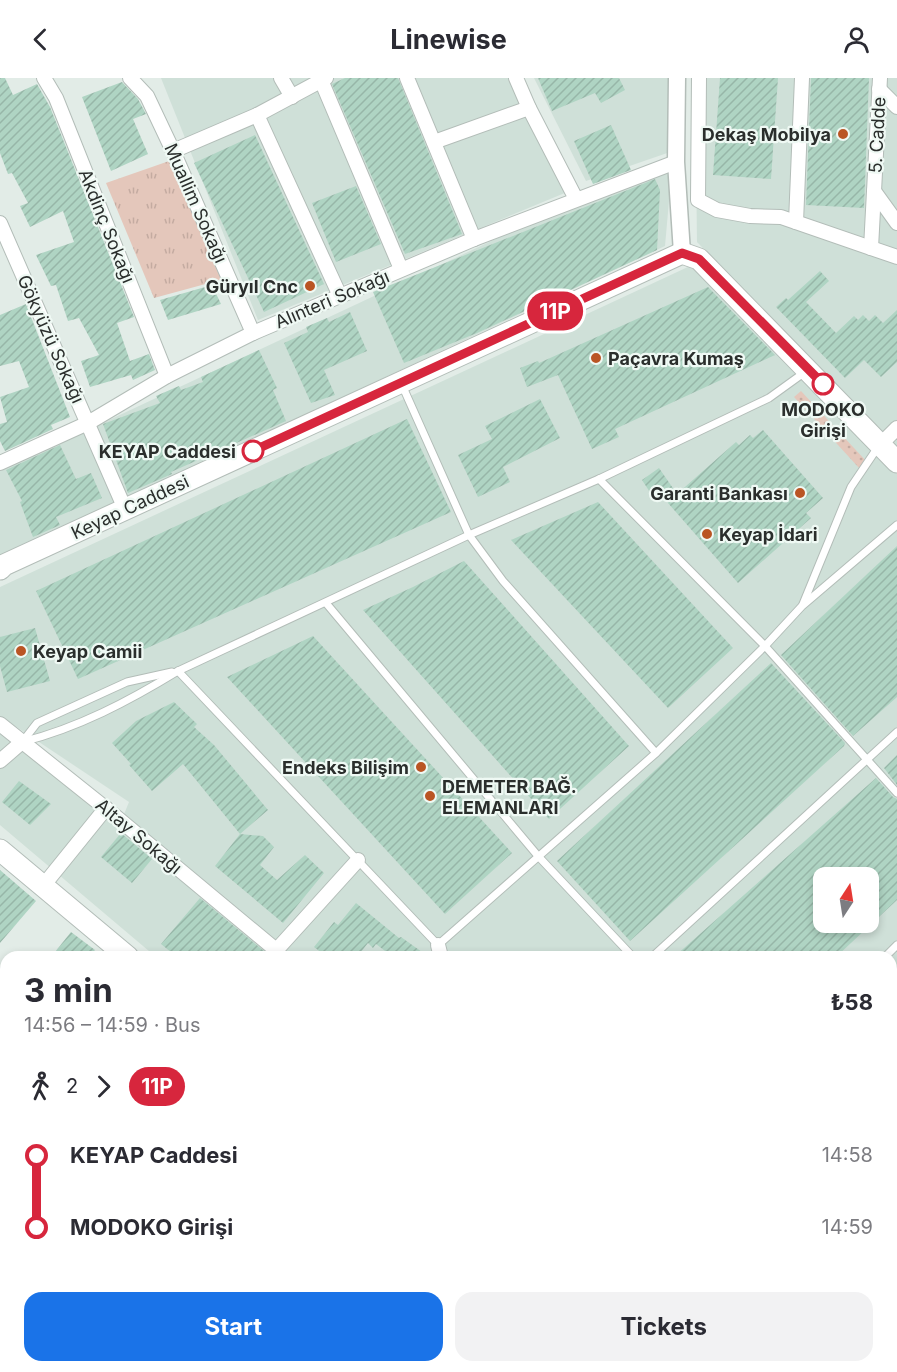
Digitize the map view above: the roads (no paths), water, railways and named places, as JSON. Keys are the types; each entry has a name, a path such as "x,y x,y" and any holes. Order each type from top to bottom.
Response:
{"main road":[{"path":"682,253 699,259 897,462"},
{"name":"Keyap Caddesi","path":"1,567 682,253"},
{"path":"0,850 121,951"}],"street":[{"name":"Akdinç Sokağı","path":"44,78 56,98 167,376"},
{"name":"Muallim Sokağı","path":"130,78 147,96 253,333"},
{"path":"281,78 291,97"},
{"path":"407,78 474,239"},
{"path":"516,78 576,199"},
{"path":"677,78 676,162 682,253"},
{"path":"699,78 698,200 717,210 750,216 781,217 897,258"},
{"path":"796,222 802,78"},
{"path":"173,151 257,115 323,79 401,269"},
{"path":"880,84 897,107"},
{"name":"5. Cadde","path":"871,248 880,84"},
{"path":"434,142 529,108"},
{"path":"257,115 340,296"},
{"name":"Alınteri Sokağı","path":"0,463 88,423 167,376 253,333 474,239 676,162"},
{"name":"5. Cadde","path":"874,191 897,223"},
{"name":"Gökyüzü Sokağı","path":"0,223 125,509"},
{"path":"881,444 897,428"},
{"name":"Altay Sokağı","path":"0,724 106,808 270,951"},
{"path":"0,761 22,742"},
{"path":"43,886 106,808"},
{"path":"276,951 358,860"}],"lane":[{"path":"22,742 54,734 137,696 178,671 469,535 599,479 769,398 808,369"},
{"path":"401,382 469,535 503,581 656,753"},
{"path":"802,606 851,487 881,444"},
{"path":"599,479 765,646 897,793"},
{"path":"178,671 358,860 439,951 538,856 656,753 765,646 802,606 897,525"},
{"path":"326,603 538,856 627,951"},
{"path":"22,742 37,723 47,718 127,682 178,671"},
{"path":"659,951 897,732"}],"place":[{"name":"Dekaş Mobilya","path":"843,134"},
{"name":"Güryıl Cnc","path":"310,286"},
{"name":"Paçavra Kumaş","path":"596,358"},
{"name":"MODOKO Girişi","path":"823,384"},
{"name":"KEYAP Caddesi","path":"253,451"},
{"name":"Garanti Bankası","path":"800,493"},
{"name":"Keyap İdari","path":"707,534"},
{"name":"Keyap Camii","path":"21,651"},
{"name":"Endeks Bilişim","path":"421,767"},
{"name":"DEMETER BAĞ. ELEMANLARI","path":"430,796"}]}
